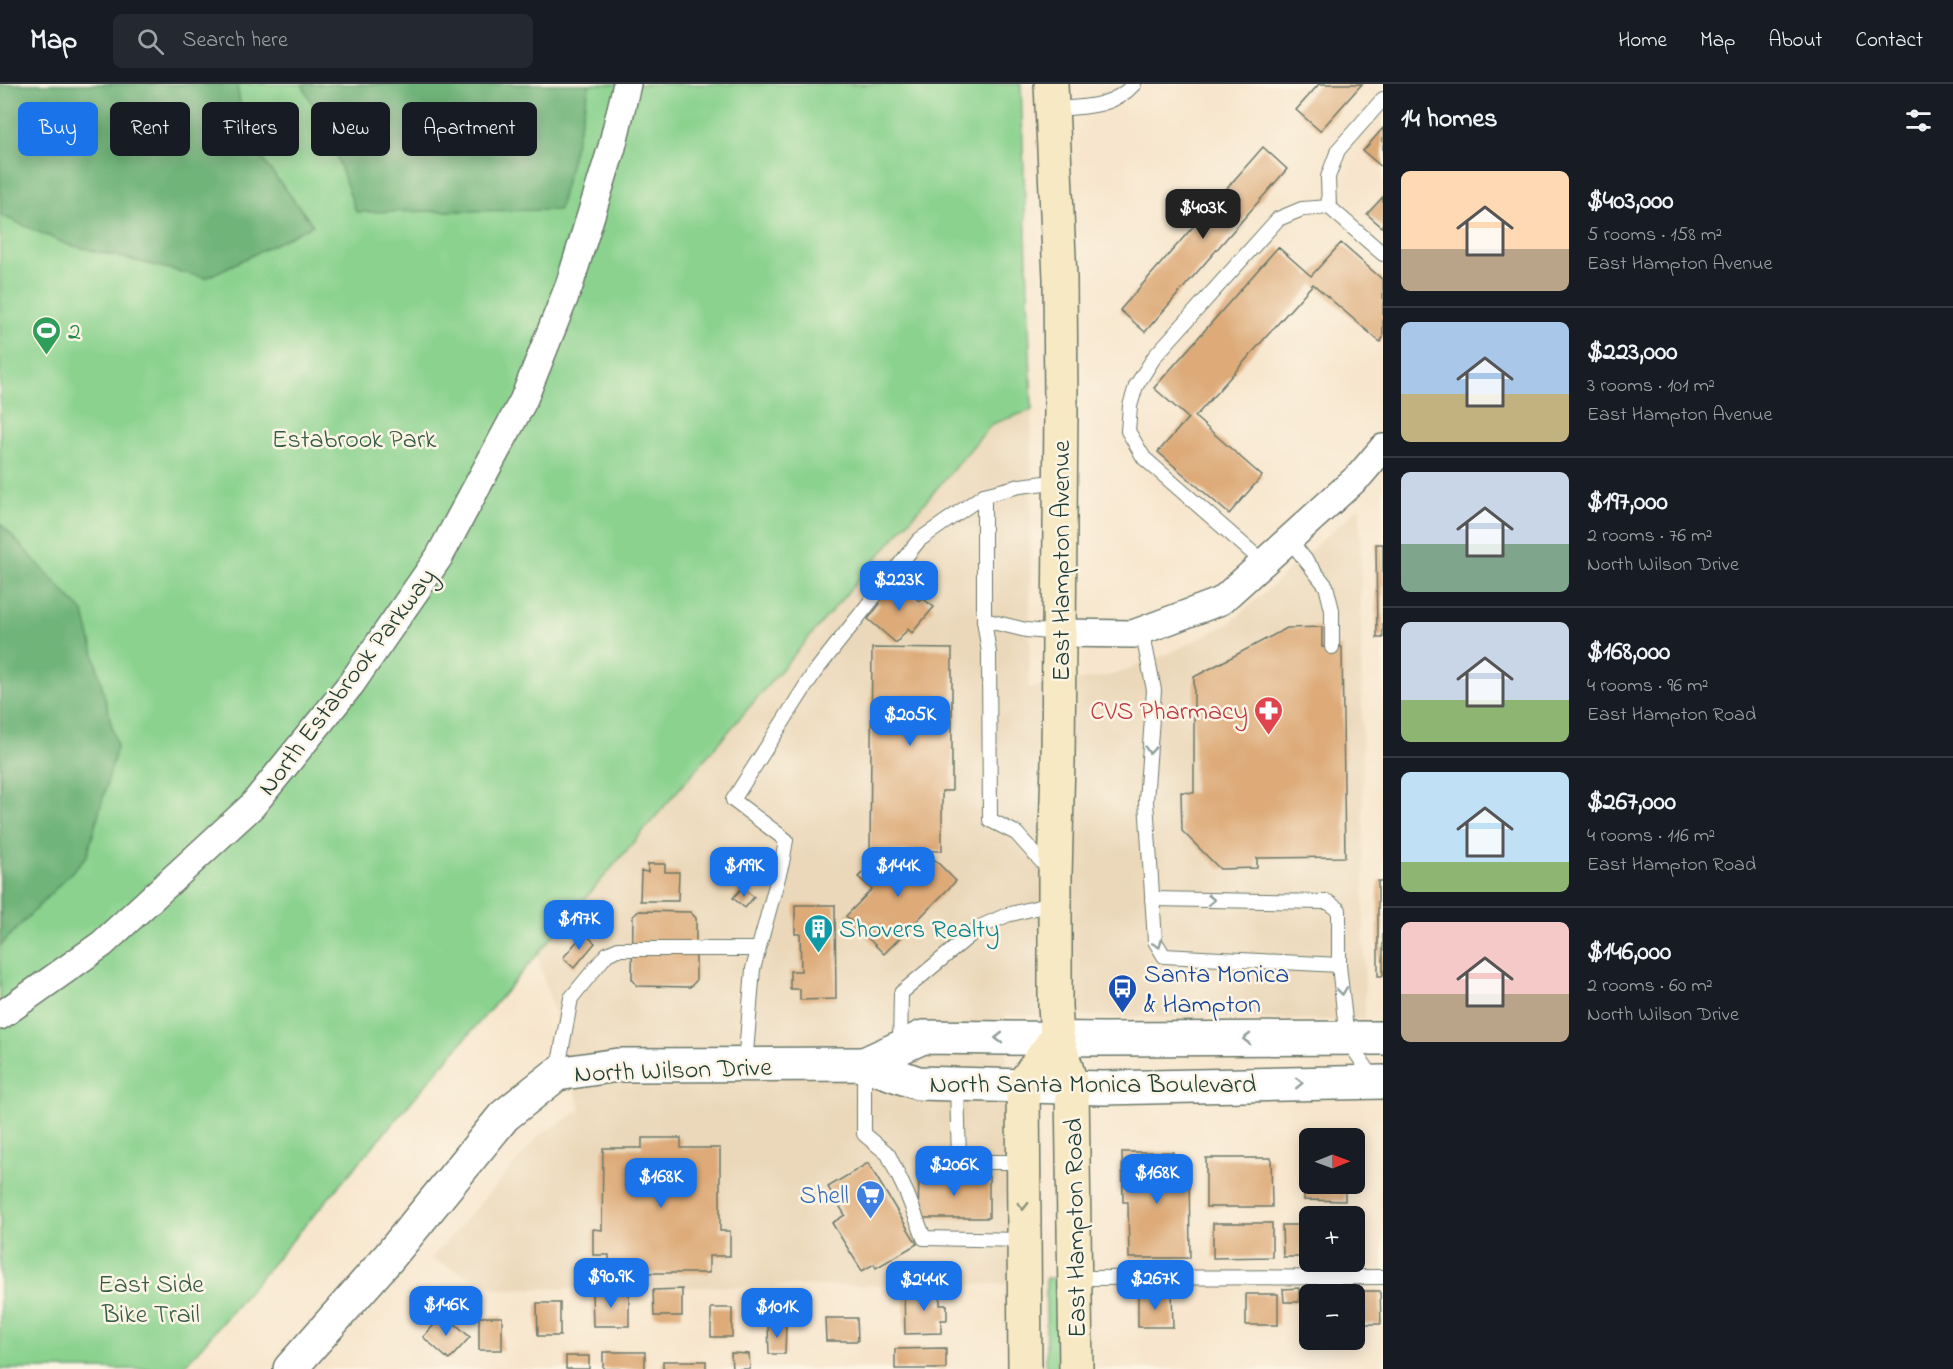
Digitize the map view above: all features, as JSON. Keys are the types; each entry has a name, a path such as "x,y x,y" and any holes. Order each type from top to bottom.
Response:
{"main road":[{"name":"East Hampton Avenue","path":"1051,96 1060,278 1061,481 1055,1005 1057,1037 1072,1087"},
{"path":"1023,1084 1057,1037"},
{"name":"East Hampton Road","path":"1023,1084 1024,1369"},
{"name":"East Hampton Road","path":"1072,1087 1076,1369"},
{"path":"1023,1240 1074,1238"}],"street":[{"name":"North Estabrook Parkway","path":"0,1016 102,944 252,806 351,684 439,557 523,401 569,286 612,147 627,84"},
{"path":"1060,633 1132,634 1221,601 1289,539 1371,475 1383,448"},
{"name":"North Santa Monica Boulevard","path":"864,1064 922,1037 1383,1038"},
{"name":"North Santa Monica Boulevard","path":"864,1064 918,1083 1023,1084 1103,1088 1379,1082"},
{"name":"North Wilson Drive","path":"290,1369 389,1257 504,1116 557,1074 618,1065 864,1064"}],"lane":[{"path":"1051,96 1084,107 1104,104 1127,92 1134,84"},
{"path":"1329,207 1328,177 1338,150 1383,99"},
{"path":"1263,562 1144,458 1128,431 1130,406 1136,386 1155,356 1278,219 1302,209 1329,207 1383,254"},
{"path":"745,1065 753,969 782,863 786,840 733,800 814,673 919,540 984,495 1020,486 1061,481"},
{"path":"900,1047 901,993 980,927 1055,890 1016,833 990,820 989,653 984,620 984,495"},
{"path":"1289,539 1326,586 1332,610 1332,647"},
{"path":"984,620 1026,630 1060,633"},
{"path":"1142,630 1154,690 1146,801 1155,941 1164,956 1339,965"},
{"path":"1152,899 1328,902 1339,910 1339,965 1347,1039 1379,1082"},
{"path":"557,1074 571,998 607,954 618,949 758,949"},
{"path":"864,1064 864,1134 888,1154 924,1238 1023,1240"},
{"path":"957,1084 959,1162 1023,1162"},
{"path":"1075,1278 1383,1277"}],"shaded area":[{"path":"1032,410 1029,688 1113,675 1172,652 1230,623 1360,506 1365,1020 1006,1015 1013,1284 497,1289 431,1259 541,1134 581,1110 537,954 993,423"}],"green space":[{"name":"Estabrook Park","path":"0,84 1021,84 1032,410 992,424 182,1369 0,1369"},
{"path":"0,84 237,84 240,102 202,102 202,156 260,156 313,225 206,278 66,244 0,215"},
{"path":"302,84 590,84 559,210 356,212 337,156 390,156 390,102 311,102"},
{"path":"0,523 84,613 117,747 87,856 0,946"},
{"path":"1046,1278 1056,1278 1061,1307 1062,1369 1046,1369"}],"building":[{"path":"1319,84 1362,84 1320,131 1296,110"},
{"path":"1383,128 1383,168 1363,151"},
{"path":"1263,147 1287,169 1145,332 1120,310"},
{"path":"1383,197 1383,228 1367,214"},
{"path":"1341,243 1383,280 1383,338 1380,342 1313,284 1195,417 1262,476 1229,514 1158,452 1188,418 1154,388 1278,247 1311,276"},
{"path":"1376,544 1383,544 1383,638 1377,638"},
{"path":"894,580 919,601 922,598 934,607 912,633 908,629 896,643 868,619 880,604 876,601"},
{"name":"CVS Pharmacy","path":"1322,627 1322,647 1342,647 1345,857 1257,858 1257,868 1220,869 1182,831 1181,792 1194,793 1194,677 1287,628"},
{"path":"872,648 952,649 952,791 942,791 942,851 870,850"},
{"path":"877,858 890,870 902,859 935,860 956,881 884,954 846,916 872,889 858,877"},
{"path":"648,864 665,864 665,872 679,872 678,901 640,901 641,871 648,872"},
{"path":"1378,881 1383,881 1383,976 1378,976"},
{"path":"742,888 754,897 745,908 733,898"},
{"name":"Shovers Realty","path":"795,905 835,905 836,999 800,1000 800,989 790,989 790,971 801,971 800,934 795,934"},
{"path":"639,911 690,912 696,918 696,981 690,987 637,986 632,979 633,916"},
{"path":"584,933 595,943 574,968 563,958"},
{"path":"642,1138 681,1138 681,1148 720,1148 720,1231 730,1231 730,1256 709,1256 709,1273 609,1273 609,1255 593,1255 593,1229 602,1230 603,1148 642,1148"},
{"path":"1122,1152 1173,1152 1173,1160 1189,1160 1190,1258 1129,1258 1128,1202 1123,1202"},
{"path":"1206,1158 1271,1158 1272,1207 1206,1207"},
{"name":"Shell","path":"868,1163 917,1244 876,1268 874,1264 862,1271 832,1223 845,1215 828,1187"},
{"name":"Shell","path":"919,1175 989,1176 989,1218 918,1218"},
{"path":"1304,1194 1345,1194 1345,1201 1304,1200"},
{"path":"1213,1223 1272,1223 1272,1257 1213,1258"},
{"path":"1282,1225 1299,1225 1299,1257 1283,1257"},
{"path":"1299,1288 1299,1302 1284,1302 1283,1289"},
{"path":"682,1289 682,1316 654,1316 653,1290"},
{"path":"904,1290 940,1290 940,1305 947,1305 947,1320 941,1320 941,1333 905,1334"},
{"path":"1365,1291 1380,1291 1381,1324 1365,1324"},
{"path":"592,1292 629,1292 629,1326 593,1326"},
{"path":"1138,1294 1172,1294 1173,1327 1138,1327"},
{"path":"1246,1294 1278,1294 1278,1325 1246,1325"},
{"path":"537,1303 560,1303 560,1336 538,1336"},
{"path":"711,1308 732,1308 732,1337 711,1337"},
{"path":"444,1314 470,1337 449,1360 423,1337"},
{"path":"479,1317 502,1317 502,1350 479,1350"},
{"path":"825,1318 857,1318 858,1341 826,1341"},
{"path":"768,1324 786,1324 785,1354 769,1354"},
{"path":"946,1348 946,1369 895,1369 895,1349"},
{"path":"603,1352 645,1352 645,1369 603,1369"},
{"path":"731,1353 749,1354 750,1369 732,1369"},
{"path":"566,1356 589,1356 589,1369 566,1369"},
{"path":"663,1361 706,1361 706,1369 663,1369"}],"place":[{"name":"2","path":"47,356"},
{"name":"CVS Pharmacy","path":"1269,736"},
{"name":"Shovers Realty","path":"818,954"},
{"name":"Santa Monica & Hampton","path":"1123,1014"},
{"name":"Shell","path":"870,1220"}],"park label":[{"name":"East Side Bike Trail","path":"151,1298"}]}
